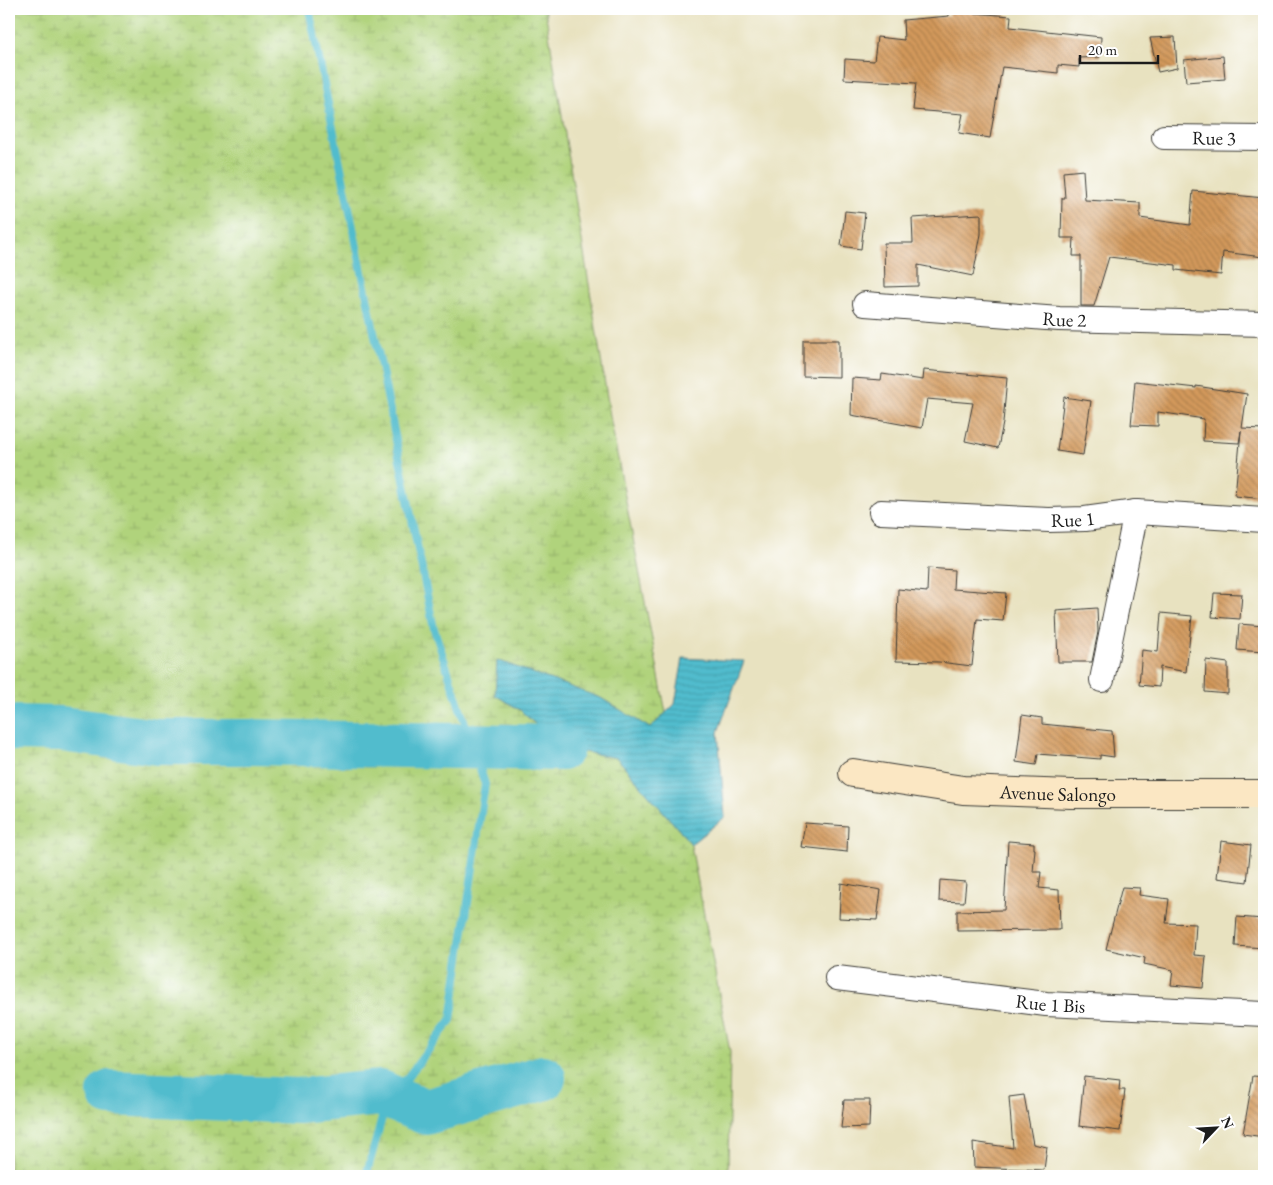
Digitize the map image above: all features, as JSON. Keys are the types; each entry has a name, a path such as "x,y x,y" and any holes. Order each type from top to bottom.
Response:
{"street":[{"name":"Rue 3","path":"1164,137 1264,138"},
{"name":"Rue 2","path":"865,304 1059,318 1264,324"},
{"name":"Rue 1","path":"881,512 1049,520 1085,520 1136,512 1264,520"},
{"path":"1102,680 1136,512"},
{"name":"Avenue Salongo","path":"853,773 963,790 1071,794 1264,794"},
{"name":"Rue 1 Bis","path":"837,978 1046,1004 1264,1014"}],"green space":[{"path":"9,9 545,9 611,422 730,1052 728,1176 9,1176"}],"water":[{"path":"683,658 744,661 718,732 725,817 691,844 617,758 561,748 520,710 495,695 497,660 601,698 650,728 675,704"}],"building":[{"path":"949,11 1011,16 1010,27 1101,37 1100,57 1079,58 1079,67 1058,65 1058,73 1002,67 990,138 959,133 963,114 913,110 916,83 844,79 845,59 874,61 877,37 904,40 903,20 949,16"},
{"path":"1175,37 1177,68 1158,72 1150,38"},
{"path":"1223,56 1225,79 1186,82 1184,60"},
{"path":"1083,170 1085,200 1140,203 1140,218 1190,225 1193,191 1264,198 1263,257 1223,252 1221,275 1176,270 1176,265 1109,257 1094,306 1081,306 1081,256 1073,256 1074,238 1061,238 1062,198 1065,198 1063,172"},
{"path":"845,211 865,213 861,249 841,246"},
{"path":"981,214 981,234 973,276 918,265 918,286 885,287 884,243 913,243 912,218"},
{"path":"803,340 839,340 839,377 803,376"},
{"path":"924,370 1007,378 1003,423 998,448 965,441 973,403 927,399 922,428 851,415 852,378 881,380 882,374 923,380"},
{"path":"1135,381 1196,388 1196,386 1247,394 1242,428 1264,429 1264,499 1235,496 1241,431 1239,443 1203,441 1204,419 1158,412 1158,426 1131,425"},
{"path":"1064,397 1091,401 1083,455 1057,451"},
{"path":"928,568 954,570 953,589 1006,593 1003,621 977,619 972,666 939,662 896,661 898,589 927,592"},
{"path":"1214,593 1242,594 1240,619 1212,617"},
{"path":"1097,608 1098,632 1092,662 1058,662 1056,611"},
{"path":"1161,613 1192,616 1186,672 1160,667 1159,687 1139,685 1142,650 1158,652"},
{"path":"1239,624 1264,626 1263,652 1237,650"},
{"path":"1206,660 1228,663 1228,694 1205,692"},
{"path":"1022,715 1042,718 1042,724 1112,731 1114,757 1100,755 1100,759 1038,754 1036,765 1016,762"},
{"path":"805,823 848,826 847,852 801,847"},
{"path":"1008,841 1034,843 1033,872 1041,872 1039,888 1059,890 1060,930 957,931 957,911 1004,910"},
{"path":"1221,841 1251,845 1247,882 1217,878"},
{"path":"940,880 966,882 964,902 939,901"},
{"path":"841,883 881,890 877,920 839,918"},
{"path":"1122,887 1140,888 1139,895 1169,899 1166,923 1196,924 1194,955 1206,956 1203,988 1171,985 1173,970 1144,964 1145,958 1106,949"},
{"path":"1237,917 1264,919 1264,948 1235,946"},
{"path":"1084,1076 1120,1080 1119,1090 1125,1090 1120,1131 1079,1126"},
{"path":"1253,1076 1264,1077 1264,1137 1243,1134"},
{"path":"1024,1095 1033,1144 1047,1147 1044,1170 974,1167 973,1142 1013,1148 1009,1097"},
{"path":"844,1100 870,1100 869,1127 841,1128"}],"waterway":[{"path":"309,9 434,629 485,784 451,1020 385,1107 366,1176"},
{"path":"9,728 61,729 157,742 561,748"},
{"path":"110,1093 298,1101 380,1093 426,1112 543,1078"}]}
